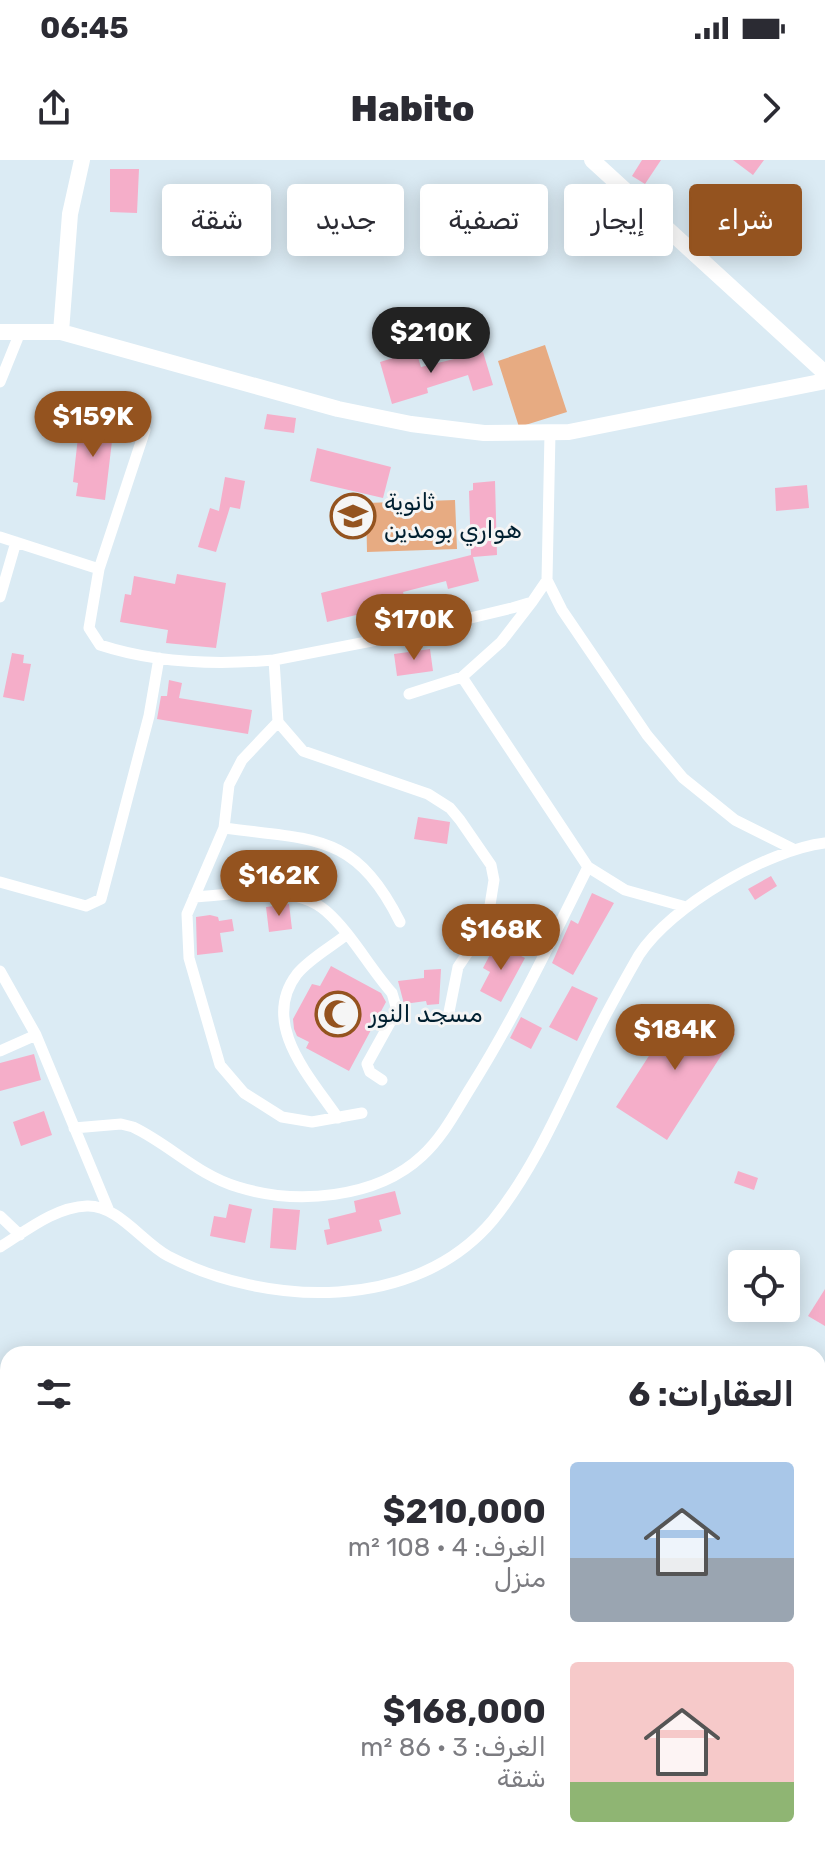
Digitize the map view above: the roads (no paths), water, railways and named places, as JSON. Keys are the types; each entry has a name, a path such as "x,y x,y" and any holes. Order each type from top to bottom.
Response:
{"street":[{"path":"61,332 70,214 82,160"},
{"path":"592,160 825,373"},
{"path":"0,382 21,330"},
{"path":"0,332 61,332 338,409 456,430 550,433 825,381"},
{"path":"145,430 99,569 89,616 95,642 112,649 159,658 215,662 274,660 387,638 532,602"},
{"path":"550,433 547,580 572,626 618,695 683,778 735,820 793,849"},
{"path":"0,537 99,569"},
{"path":"0,597 16,542"},
{"path":"409,694 462,677 501,642 547,580"},
{"path":"0,882 86,906 101,899 149,716 159,658"},
{"path":"274,660 278,722 303,751 428,794 450,808 491,865 494,880 487,924 458,967 449,1012"},
{"path":"462,677 588,867 625,890 686,907"},
{"path":"278,722 235,770 229,785 224,828 185,923 189,958 220,1065 244,1093 282,1117 312,1122 362,1113"},
{"path":"224,828 305,837 338,849 368,871 400,922"},
{"path":"0,1247 75,1208 88,1206 109,1211 164,1254 185,1264 284,1291 316,1294 359,1291 424,1270 457,1251 493,1219 536,1153 639,955 661,927 686,907 793,849 825,843"},
{"path":"74,1128 121,1124 133,1127 211,1176 234,1187 266,1193 322,1195 349,1192 387,1179 421,1157 447,1127 483,1068 588,867"},
{"path":"194,897 279,893 300,897 327,912 392,993 397,1010 367,1064 370,1072 382,1080"},
{"path":"487,924 553,936"},
{"path":"338,1118 294,1053 284,1028 288,992 297,974 346,935"},
{"path":"0,971 36,1035 109,1211"},
{"path":"0,1051 36,1035"},
{"path":"0,1216 20,1235"}],"place":[{"name":"ثانوية هواري بومدين","path":"353,516"},
{"name":"مسجد النور","path":"338,1014"}]}
